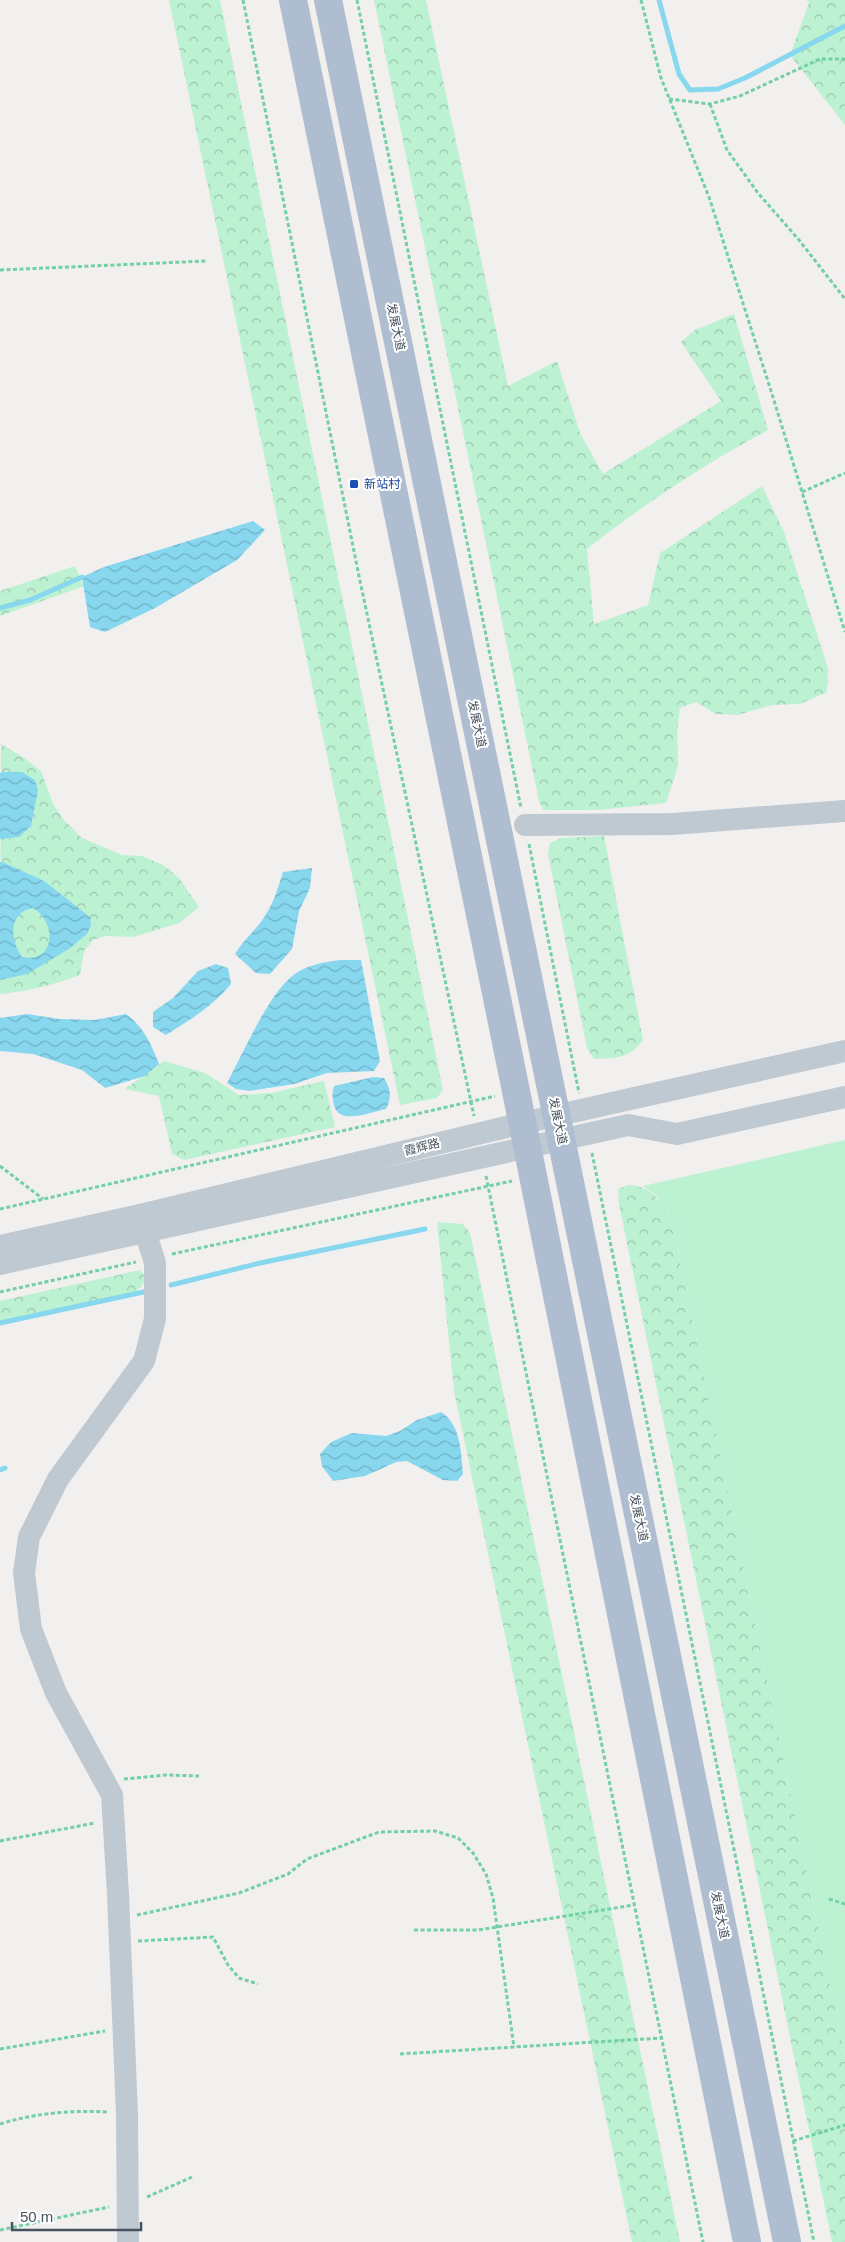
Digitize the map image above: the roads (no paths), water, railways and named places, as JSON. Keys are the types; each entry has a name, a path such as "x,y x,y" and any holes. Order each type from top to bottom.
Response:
{"main road":[{"path":"293,0 525,1135 747,2242"},
{"name":"发展大道","path":"328,0 787,2242"}],"street":[{"path":"525,825 672,824 845,811"},
{"name":"霞辉路","path":"0,1264 143,1224 559,1127 845,1051"},
{"name":"霞辉路","path":"559,1127 628,1126 677,1134 845,1097"},
{"path":"128,2242 124,2027 112,1795 56,1693 31,1629 24,1573 29,1537 58,1479 144,1361 155,1320 154,1258 143,1224"},
{"name":"霞辉路","path":"0,1246 143,1224"}],"water":[{"path":"253,521 265,530 237,560 155,608 105,632 90,627 82,577 104,567"},
{"path":"22,772 35,780 38,790 31,826 19,837 0,839 0,773"},
{"path":"0,862 44,881 90,917 91,925 87,934 69,949 27,974 0,980","holes":["33,908 41,915 49,932 47,949 33,958 22,957 15,943 15,921 19,915"]},
{"path":"312,868 310,888 299,911 292,949 270,974 256,973 235,954 241,944 267,914 283,872"},
{"path":"341,960 361,960 380,1061 374,1071 327,1073 294,1084 250,1091 236,1089 227,1083 265,1012 282,986 296,973 308,967"},
{"path":"216,964 228,968 231,984 217,999 166,1035 153,1027 153,1012 173,998 198,971"},
{"path":"27,1014 59,1019 95,1020 126,1014 142,1030 159,1064 145,1076 105,1088 82,1070 33,1054 0,1051 0,1018"},
{"path":"373,1077 384,1078 388,1086 390,1097 386,1109 356,1116 342,1115 337,1111 333,1100 334,1086"},
{"path":"441,1412 453,1424 459,1440 463,1474 457,1481 443,1480 407,1461 396,1462 365,1476 333,1481 322,1466 320,1454 331,1442 352,1433 386,1436 400,1431 417,1420"}],"waterway":[{"path":"659,0 679,74 690,90 718,89 745,78 845,26"},
{"path":"0,608 30,600 82,577"},
{"path":"171,1285 260,1263 425,1229"},
{"path":"0,1323 148,1291"},
{"path":"0,1470 5,1468"}],"place":[{"name":"新站村","path":"354,484"}]}
